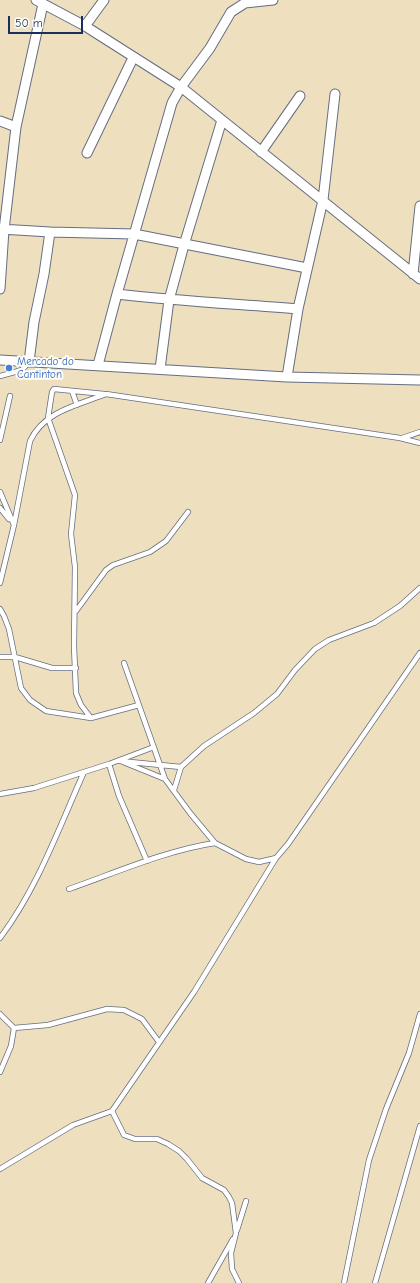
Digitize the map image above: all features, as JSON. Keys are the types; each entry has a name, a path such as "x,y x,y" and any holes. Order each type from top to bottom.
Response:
{"street":[{"path":"84,26 104,0"},
{"path":"98,366 163,130 172,103 180,87 210,48 231,12 245,3 274,0"},
{"path":"0,289 2,230 16,127 39,2 84,26 180,87 323,200 416,277"},
{"path":"87,153 133,58"},
{"path":"287,377 298,309 323,200 335,94"},
{"path":"261,152 300,96"},
{"path":"160,369 169,300 184,244 222,120"},
{"path":"0,121 16,127"},
{"path":"416,277 420,206"},
{"path":"2,230 134,234 307,268"},
{"path":"29,362 34,322 44,274 50,232"},
{"path":"117,294 169,300 298,309"},
{"path":"0,360 287,377 420,380"}],"lane":[{"path":"0,376 22,370 29,362"},
{"path":"91,718 81,705 76,693 74,646 76,612 75,567 71,534 75,495 48,418 52,392 54,390 106,394 400,438 420,443"},
{"path":"72,391 77,405"},
{"path":"0,584 14,525 30,441 35,431 48,418 64,410 106,394"},
{"path":"0,440 10,396"},
{"path":"400,438 420,432"},
{"path":"0,492 14,525"},
{"path":"0,508 14,525"},
{"path":"76,612 106,570 113,565 150,552 166,541 188,512"},
{"path":"174,790 181,767 204,746 254,713 277,694 295,670 315,649 329,640 374,623 400,606 420,588"},
{"path":"0,609 9,629 21,688 30,700 46,711 91,718 139,706"},
{"path":"0,1169 73,1125 112,1111 194,992 276,858 420,652"},
{"path":"0,657 15,657 52,668 76,668"},
{"path":"124,663 165,779 190,813 215,843 246,859 259,862 276,858"},
{"path":"0,794 34,788 109,764 154,747"},
{"path":"118,760 181,767"},
{"path":"118,760 165,779"},
{"path":"109,764 119,796 147,862"},
{"path":"0,938 8,928 40,870 84,772"},
{"path":"69,889 147,862 215,843"},
{"path":"0,930 8,928"},
{"path":"14,1028 48,1025 107,1009 124,1010 142,1019 159,1042"},
{"path":"0,1014 14,1028"},
{"path":"344,1283 369,1160 386,1109 410,1053 420,1014"},
{"path":"0,1072 11,1046 14,1028"},
{"path":"112,1111 124,1135 135,1139 156,1139 168,1144 179,1151 206,1182 224,1190 229,1196 232,1203 236,1233 208,1283"},
{"path":"375,1283 420,1126"},
{"path":"239,1283 232,1269 231,1253 246,1201"}],"place":[{"name":"Mercado do Cantinton","path":"9,368"}]}
